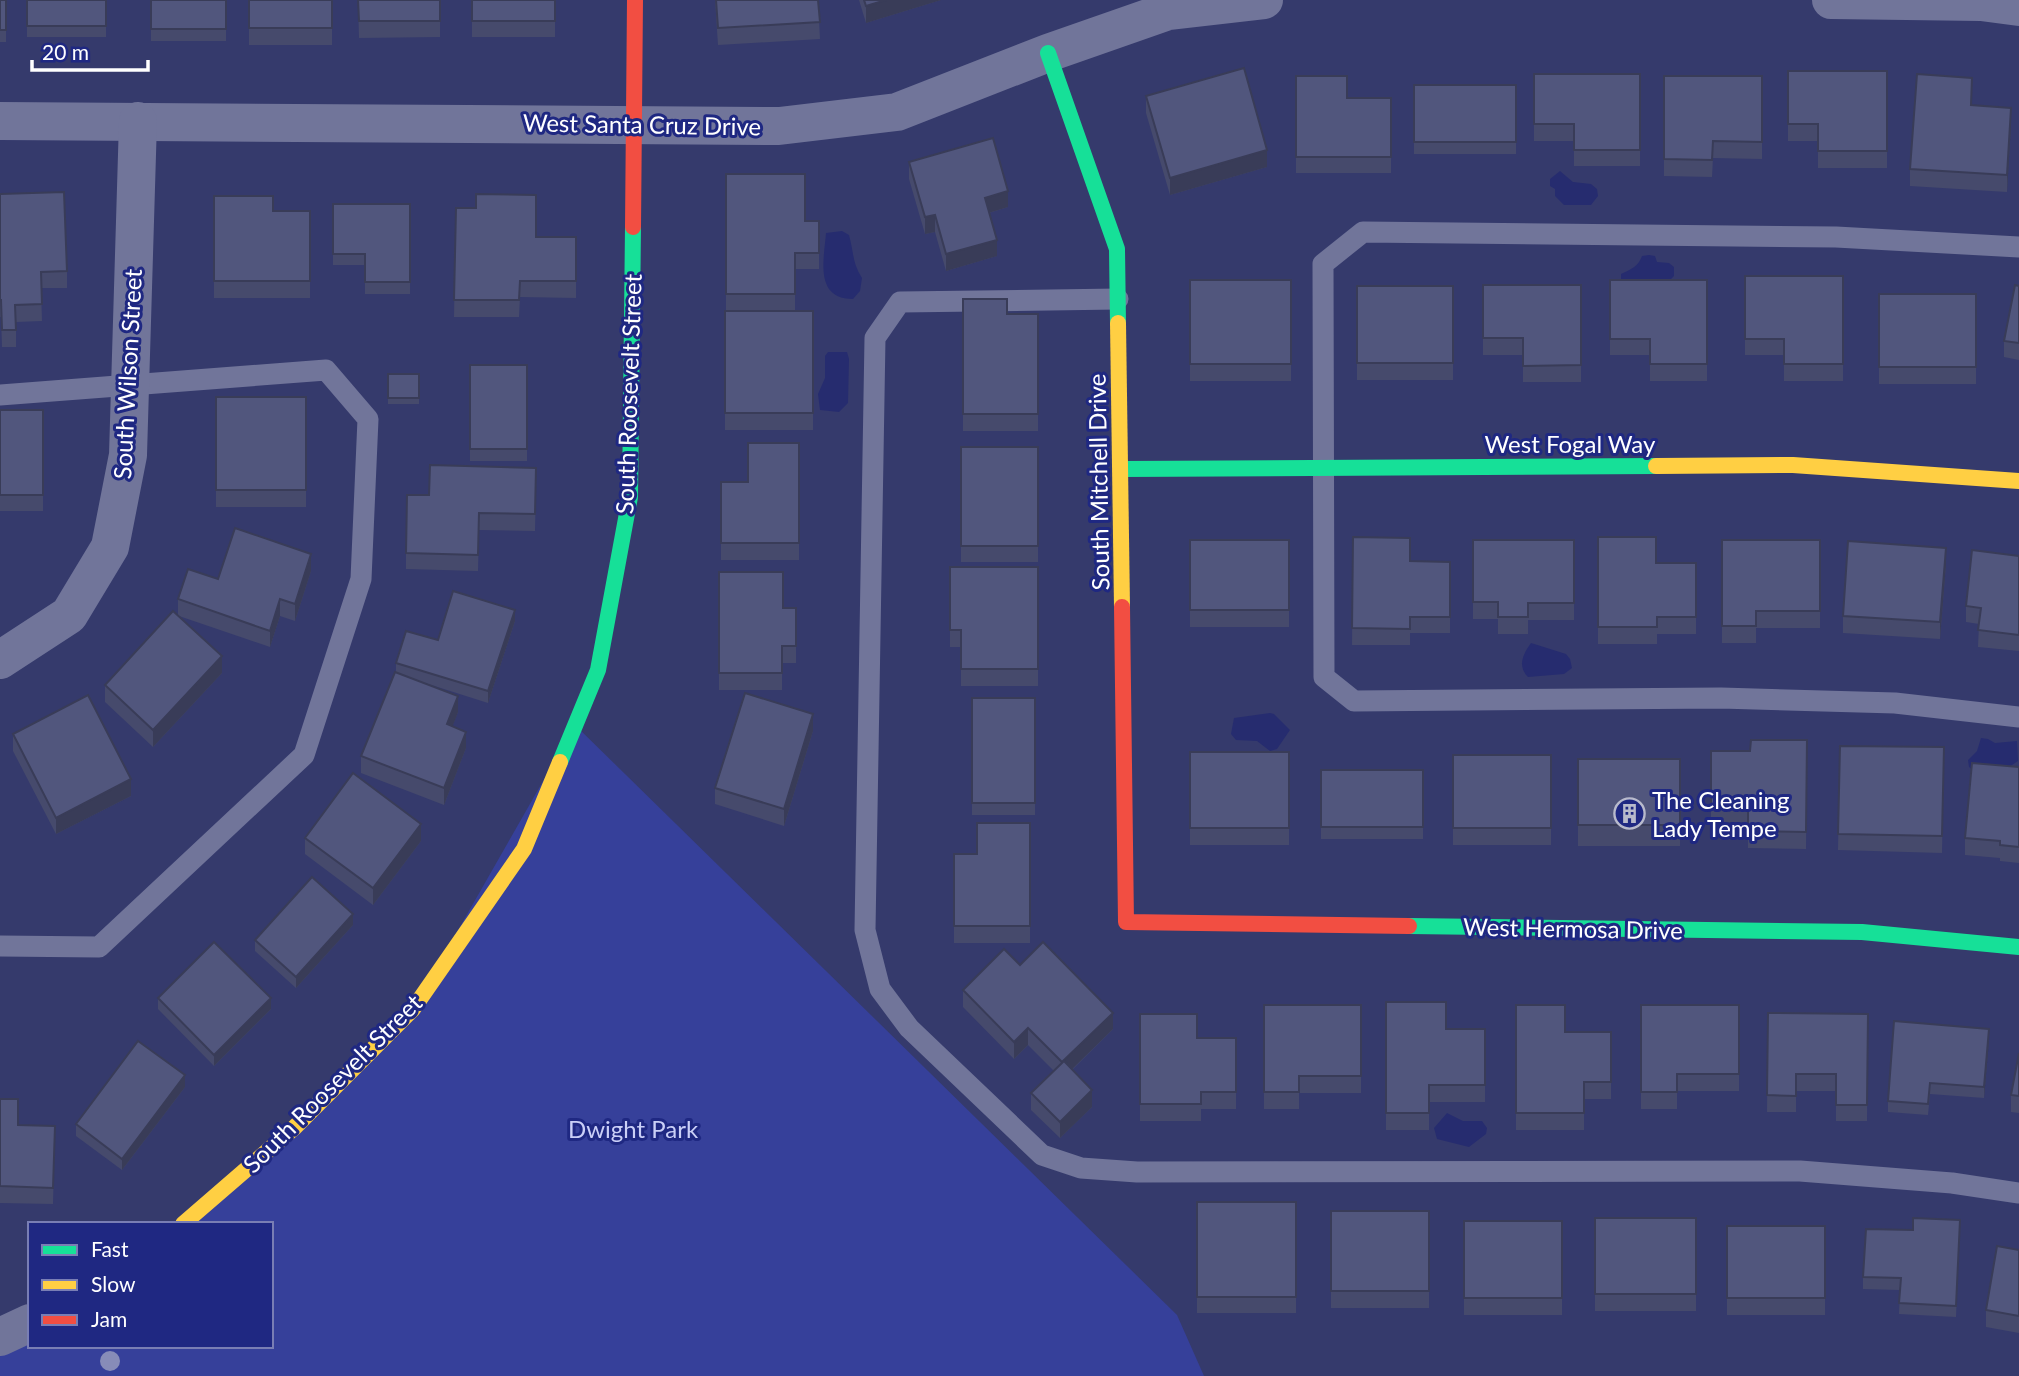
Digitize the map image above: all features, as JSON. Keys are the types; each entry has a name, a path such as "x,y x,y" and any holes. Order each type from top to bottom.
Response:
{"street":[{"name":"South Roosevelt Street","path":"185,1222 294,1128 413,1009 524,849 598,670 630,497 635,0"},
{"name":"West Santa Cruz Drive","path":"0,121 779,125 897,112 1048,53 1168,11 1264,0"},
{"path":"1831,0 1981,2 2019,7"},
{"name":"South Mitchell Drive","path":"1048,53 1117,249 1126,922"},
{"name":"South Wilson Street","path":"0,660 69,615 110,547 128,455 138,121"},
{"name":"West Fogal Way","path":"1122,469 1793,465 2019,481"},
{"name":"West Hermosa Drive","path":"1126,922 1862,932 2019,947"},
{"path":"0,1337 28,1323"}],"lane":[{"path":"2019,247 1836,237 1363,232 1323,264 1324,677 1354,701 1721,698 1895,703 2019,717"},
{"path":"1118,299 900,302 875,338 865,930 880,989 909,1028 1042,1155 1081,1168 1136,1172 1800,1171 1952,1182 2019,1193"},
{"path":"0,394 326,370 368,419 361,579 304,755 99,947 0,946"}],"green space":[{"name":"Dwight Park","path":"575,725 1177,1315 1204,1376 0,1376 0,1337 28,1324 28,1348 273,1348 273,1222 185,1222 413,1009"}],"shaded area":[{"path":"1560,171 1573,182 1591,184 1597,189 1598,196 1591,205 1564,205 1555,196 1550,179"},
{"path":"842,231 849,235 862,278 860,291 853,299 832,292 824,276 826,233"},
{"path":"1642,256 1655,256 1657,262 1669,263 1674,267 1674,276 1668,282 1621,283 1621,274 1636,265"},
{"path":"828,352 847,352 849,359 848,403 839,412 820,410 818,394 825,378 825,356"},
{"path":"1531,643 1566,654 1572,668 1564,674 1528,677 1522,660"},
{"path":"1270,713 1290,730 1277,749 1270,751 1257,741 1236,740 1231,734 1234,718"},
{"path":"1981,738 1995,743 2017,741 2018,761 2009,767 1994,764 1974,771 1969,767 1968,760 1977,751"},
{"path":"1447,1113 1463,1121 1482,1121 1487,1128 1486,1134 1469,1147 1437,1139 1434,1128"}],"building":[{"path":"0,0 6,0 6,30 0,30"},
{"path":"27,0 106,0 106,26 27,26"},
{"path":"151,0 226,0 226,29 151,29"},
{"path":"249,0 332,0 332,28 249,28"},
{"path":"358,0 440,0 440,21 359,21"},
{"path":"472,0 555,0 555,21 472,21"},
{"path":"716,0 818,0 820,22 718,28"},
{"path":"864,0 886,0 866,6"},
{"path":"1244,68 1267,150 1170,178 1146,96"},
{"path":"1788,71 1887,71 1887,151 1818,151 1818,124 1788,124"},
{"path":"1534,74 1640,74 1640,150 1574,150 1574,124 1534,124"},
{"path":"1917,74 1972,78 1971,105 2011,108 2007,175 1910,169"},
{"path":"1296,76 1347,76 1347,98 1391,98 1391,157 1296,157"},
{"path":"1664,76 1762,76 1762,142 1713,141 1712,160 1664,159"},
{"path":"1414,85 1516,85 1516,142 1414,142"},
{"path":"993,138 1008,191 985,198 997,240 946,254 935,215 925,217 909,162"},
{"path":"726,174 805,174 805,221 819,221 819,253 795,253 795,294 726,294"},
{"path":"64,192 67,271 41,272 42,304 15,305 16,330 2,330 0,194"},
{"path":"476,194 536,195 536,237 576,237 576,281 520,281 519,300 454,300 456,208 476,208"},
{"path":"214,196 273,196 273,211 310,211 310,281 214,281"},
{"path":"333,204 410,204 410,282 365,282 365,254 333,254"},
{"path":"1745,276 1843,276 1843,364 1784,364 1784,339 1745,339"},
{"path":"1190,280 1291,280 1291,364 1190,364"},
{"path":"1610,280 1707,280 1707,364 1650,364 1650,339 1610,339"},
{"path":"1483,285 1581,285 1581,365 1523,366 1523,338 1483,338"},
{"path":"2015,285 2019,286 2019,343 2004,341"},
{"path":"1357,286 1453,286 1453,363 1357,363"},
{"path":"1879,294 1976,294 1976,367 1879,367"},
{"path":"963,299 1007,299 1007,314 1038,314 1038,414 963,414"},
{"path":"725,311 813,311 813,413 725,413"},
{"path":"470,365 527,365 527,449 470,449"},
{"path":"388,374 419,374 419,398 388,398"},
{"path":"216,397 306,397 306,490 216,490"},
{"path":"0,410 43,410 43,495 0,495"},
{"path":"748,443 799,443 799,543 721,543 721,482 748,482"},
{"path":"961,447 1038,447 1038,546 961,546"},
{"path":"430,465 536,468 535,514 479,513 478,555 406,553 407,495 429,495"},
{"path":"235,528 311,554 295,604 280,599 270,631 178,599 188,569 218,579"},
{"path":"1353,537 1410,538 1410,561 1450,562 1450,617 1410,617 1410,629 1352,628"},
{"path":"1598,537 1656,537 1656,563 1696,563 1696,617 1657,617 1657,627 1598,627"},
{"path":"1190,540 1289,540 1289,610 1190,610"},
{"path":"1473,540 1574,540 1574,603 1528,603 1528,617 1498,617 1498,602 1473,602"},
{"path":"1722,540 1820,540 1820,611 1756,611 1756,626 1722,626"},
{"path":"1848,541 1946,548 1940,622 1843,616"},
{"path":"1972,550 2019,556 2019,635 1978,630 1981,608 1966,606"},
{"path":"950,567 1038,567 1038,669 961,669 961,630 950,630"},
{"path":"719,572 783,572 783,608 796,608 796,646 782,646 782,673 719,673"},
{"path":"453,591 515,610 488,691 396,663 406,631 438,640"},
{"path":"173,611 222,656 153,730 105,685"},
{"path":"395,672 458,696 447,724 466,732 444,788 361,756"},
{"path":"745,693 813,714 784,809 715,788"},
{"path":"88,695 131,779 56,818 13,734"},
{"path":"972,698 1035,698 1035,803 972,803"},
{"path":"1751,740 1807,740 1806,832 1748,831 1748,806 1711,806 1711,751 1750,751"},
{"path":"1840,746 1944,747 1942,836 1838,834"},
{"path":"1190,752 1289,752 1289,828 1190,828"},
{"path":"1453,755 1551,755 1551,828 1453,828"},
{"name":"The Cleaning Lady Tempe","path":"1578,759 1680,759 1680,825 1578,825"},
{"path":"1972,763 2019,767 2019,847 2000,845 2000,841 1965,838"},
{"path":"1321,770 1423,770 1423,827 1321,827"},
{"path":"353,773 421,824 373,888 305,838"},
{"path":"977,823 1030,823 1030,926 954,926 954,854 977,854"},
{"path":"312,877 353,914 296,977 255,940"},
{"path":"214,942 271,998 214,1055 158,998"},
{"path":"1043,942 1113,1013 1062,1062 1028,1028 1014,1042 963,990 1004,949 1020,965"},
{"path":"1386,1002 1446,1002 1446,1029 1485,1029 1485,1085 1429,1085 1429,1113 1386,1113"},
{"path":"1264,1005 1361,1005 1361,1076 1299,1076 1299,1092 1264,1092"},
{"path":"1516,1005 1565,1005 1565,1032 1611,1032 1611,1082 1584,1082 1584,1113 1516,1113"},
{"path":"1641,1005 1739,1005 1739,1074 1677,1074 1677,1092 1641,1092"},
{"path":"1768,1013 1868,1014 1867,1105 1836,1105 1836,1074 1796,1074 1796,1096 1767,1095"},
{"path":"1140,1014 1197,1014 1197,1038 1236,1038 1236,1092 1201,1092 1201,1104 1140,1104"},
{"path":"1894,1021 1989,1029 1984,1087 1930,1083 1928,1104 1888,1101"},
{"path":"138,1041 185,1075 122,1159 76,1124"},
{"path":"2019,1053 2019,1096 2011,1095"},
{"path":"1064,1061 1092,1090 1060,1122 1031,1093"},
{"path":"0,1099 18,1099 18,1125 55,1126 53,1188 0,1186"},
{"path":"1197,1202 1296,1202 1296,1297 1197,1297"},
{"path":"1331,1211 1429,1211 1429,1291 1331,1291"},
{"path":"1595,1218 1696,1218 1696,1294 1595,1294"},
{"path":"1913,1218 1960,1220 1956,1306 1899,1303 1901,1278 1863,1277 1866,1229 1913,1230"},
{"path":"1464,1221 1562,1221 1562,1298 1464,1298"},
{"path":"1727,1226 1825,1226 1825,1298 1727,1298"},
{"path":"1997,1246 2019,1250 2019,1316 1986,1310"}],"traffic: fast":[{"path":"1048,53 1117,249 1118,323"},
{"path":"560,762 598,670 630,497 633,227"},
{"path":"1122,469 1656,466"},
{"path":"1409,926 1862,932 2019,947"}],"traffic: slow":[{"path":"1118,323 1122,607"},
{"path":"1656,466 1793,465 2019,481"},
{"path":"185,1222 294,1128 413,1009 524,849 560,762"}],"traffic: jam":[{"path":"633,227 635,0"},
{"path":"1122,607 1126,922 1409,926"}],"place":[{"name":"The Cleaning Lady Tempe","path":"1629,813"}]}
